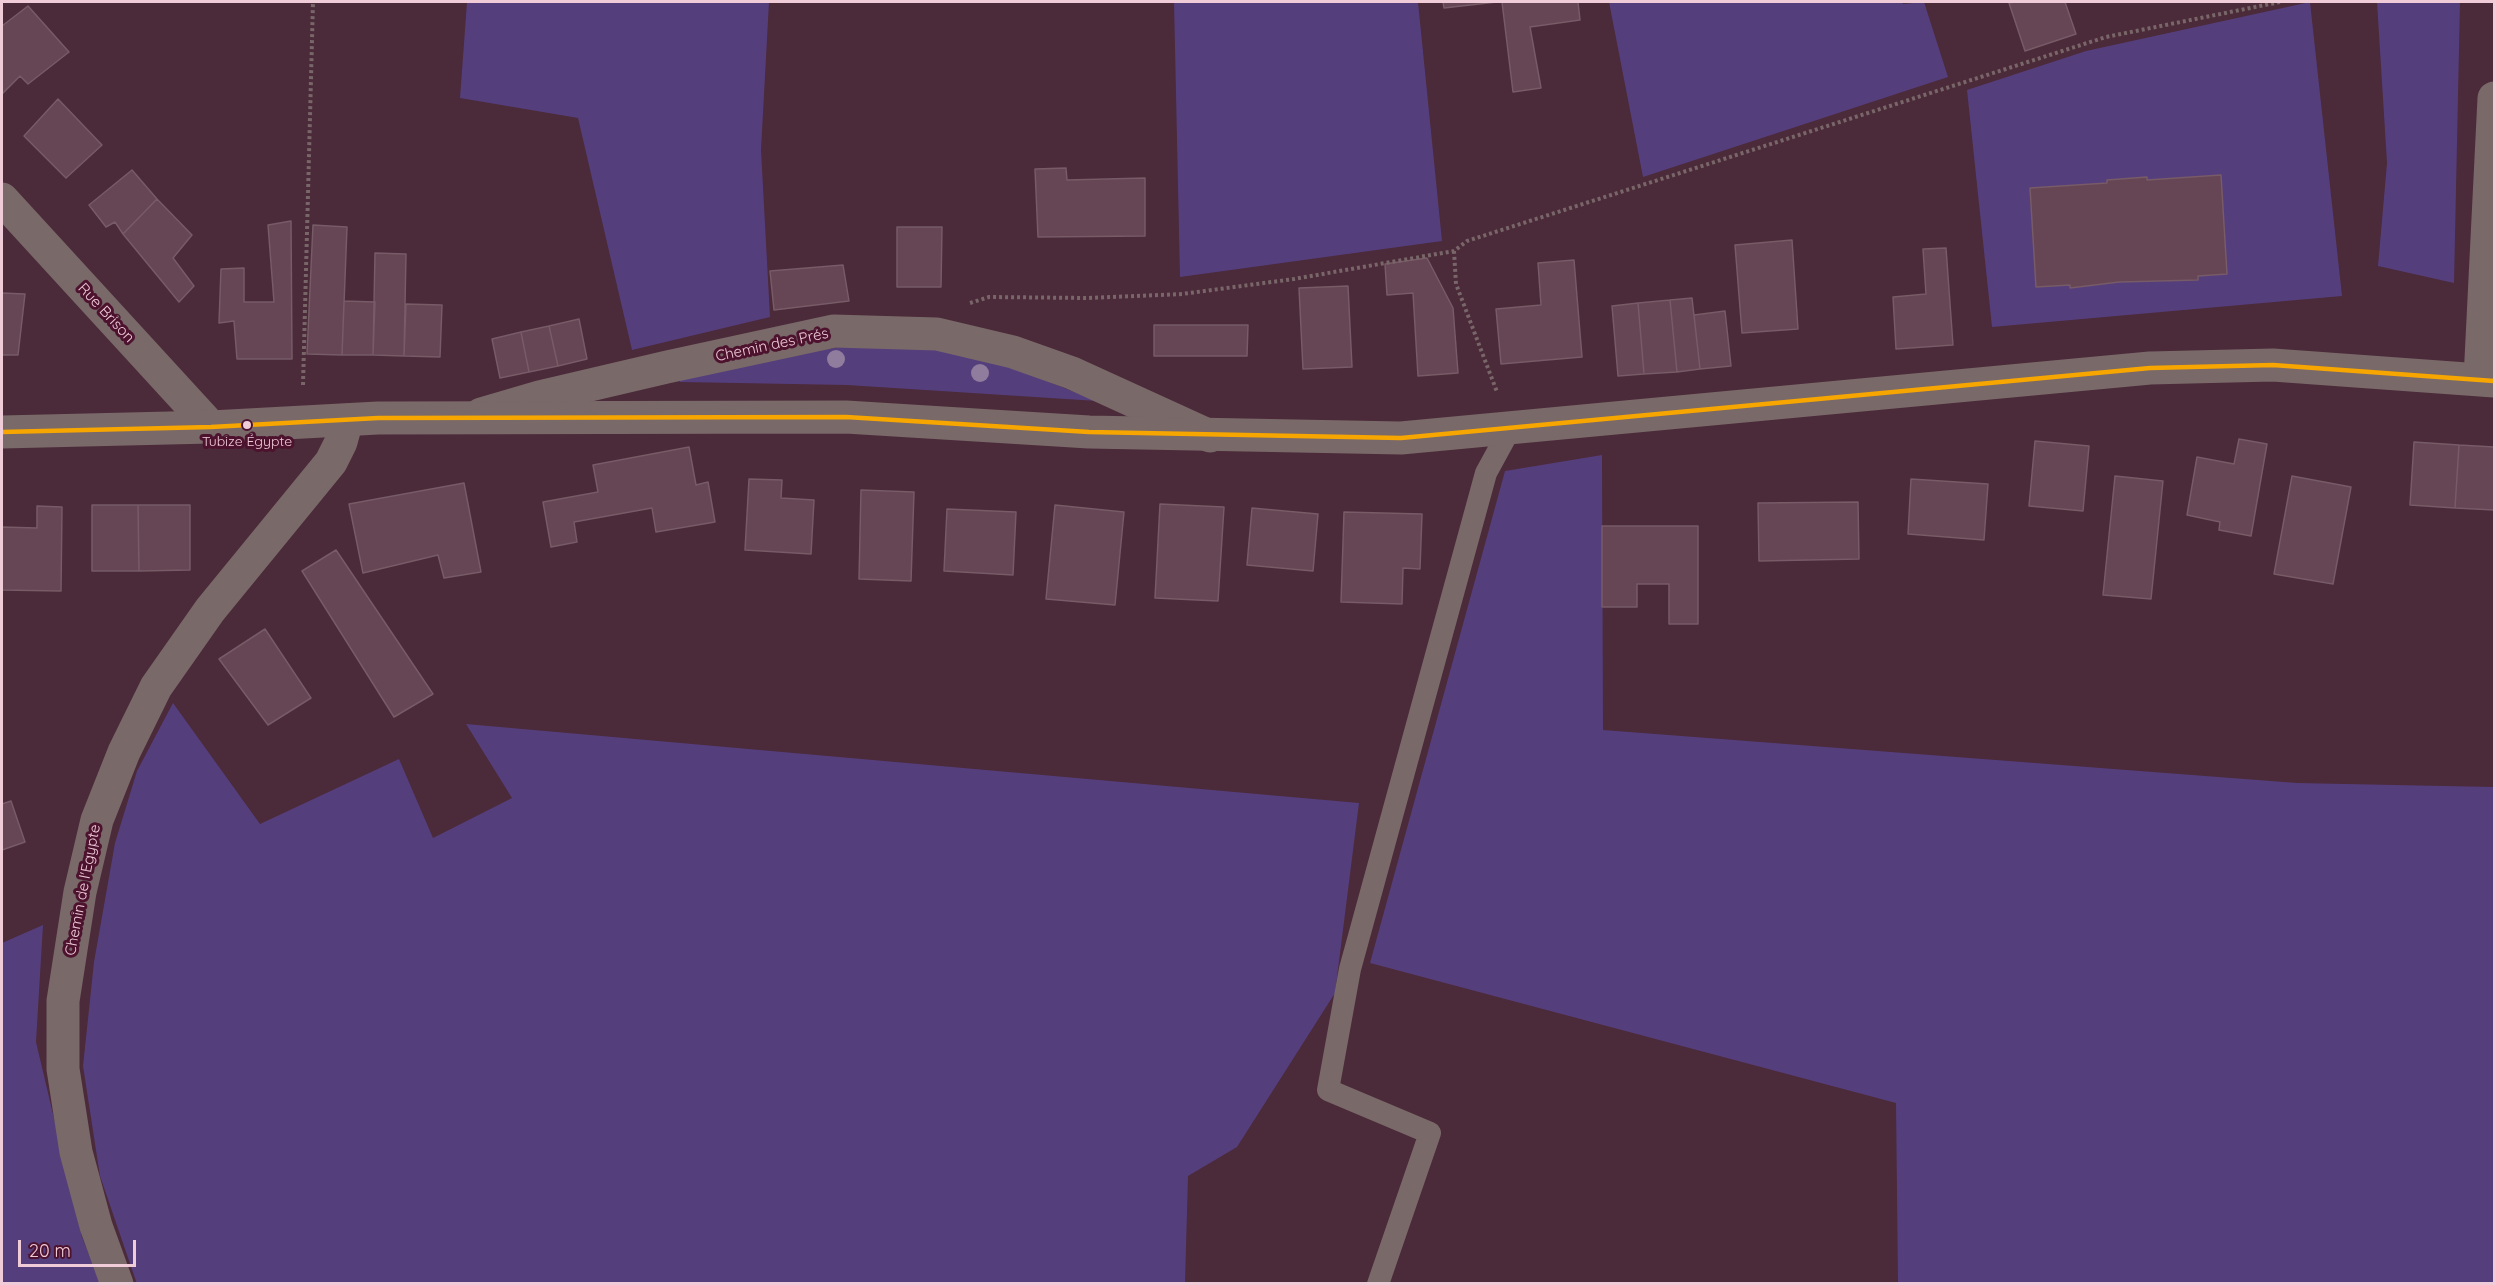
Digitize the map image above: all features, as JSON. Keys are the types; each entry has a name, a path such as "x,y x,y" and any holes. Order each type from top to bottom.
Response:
{"street":[{"path":"2,432 212,427 347,420 846,417 1089,432 1401,438 2150,368 2273,365 2487,380 2494,98"},
{"name":"Rue Brison","path":"2,199 212,427"},
{"name":"Chemin des Prés","path":"464,419 563,391 834,331 937,333 1013,352 1072,373 1212,436"},
{"name":"Chemin de l'Egypte","path":"117,1284 96,1226 76,1152 63,1069 63,1001 80,892 97,820 124,752 156,687 210,610 331,462 341,442 347,420"}],"lane":[{"path":"1378,1284 1430,1134 1328,1089 1350,969 1486,473 1510,429"}],"path":[{"path":"302,422 313,2"},
{"path":"937,333 941,323 956,307 989,297 1088,298 1182,294 1294,279 1454,251 1478,238 2106,37 2280,2"},
{"path":"1454,251 1456,284 1510,429"}],"shaded area":[{"path":"467,2 769,2 761,150 770,317 632,350 578,118 460,98"},
{"path":"1174,2 1418,2 1442,241 1180,277"},
{"path":"1609,2 1902,2 1903,4 1924,2 1948,77 1643,177"},
{"path":"2310,2 2342,296 1992,327 1967,90 2086,51"},
{"path":"2377,2 2460,2 2454,283 2378,266 2387,163"},
{"path":"874,343 939,347 999,362 1097,401 847,385 680,382 679,376 804,352"},
{"path":"1602,455 1603,730 2297,783 2494,787 2494,1283 1898,1283 1896,1103 1370,963 1505,471"},
{"path":"173,703 260,824 399,759 433,838 512,798 466,724 1359,803 1335,993 1237,1147 1188,1176 1185,1283 137,1284 100,1176 83,1066 94,962 115,843 137,771"},
{"path":"43,925 36,1042 82,1237 100,1283 2,1283 2,943"}],"building":[{"path":"1443,2 1497,2 1444,8"},
{"path":"1502,2 1578,2 1580,20 1530,27 1541,88 1513,92"},
{"path":"2065,2 2076,34 2025,51 2009,3"},
{"path":"28,6 69,52 28,84 20,76 2,94 2,26"},
{"path":"58,99 102,145 66,178 24,136"},
{"path":"1066,168 1067,180 1145,178 1145,236 1038,237 1035,169"},
{"path":"132,170 157,199 123,234 115,222 106,227 89,205"},
{"path":"2221,175 2227,274 2198,276 2198,280 2119,282 2070,288 2070,285 2036,287 2030,188 2107,183 2107,180 2147,177 2147,180"},
{"path":"157,199 192,235 173,258 194,286 179,302 123,234"},
{"path":"291,221 292,359 237,359 234,321 219,323 221,269 244,268 244,302 274,302 268,225"},
{"path":"313,225 347,227 342,355 307,354"},
{"path":"897,227 942,227 941,287 897,287"},
{"path":"1792,240 1798,329 1742,333 1735,245"},
{"path":"1946,248 1953,345 1896,349 1893,297 1926,294 1923,249"},
{"path":"375,253 406,254 404,356 373,355"},
{"path":"1427,258 1453,308 1458,373 1418,376 1413,293 1387,295 1385,264"},
{"path":"1574,260 1582,357 1501,364 1496,309 1541,305 1538,263"},
{"path":"843,265 849,301 774,310 770,271"},
{"path":"1348,286 1352,367 1303,369 1299,288"},
{"path":"2,293 25,294 18,355 2,355"},
{"path":"1692,298 1700,369 1677,372 1670,300"},
{"path":"1670,300 1677,372 1644,374 1638,303"},
{"path":"344,301 375,302 373,355 342,355"},
{"path":"1638,303 1644,374 1618,376 1612,306"},
{"path":"406,304 442,305 440,357 404,356"},
{"path":"1725,311 1731,366 1700,369 1694,315"},
{"path":"579,319 587,359 558,366 549,326"},
{"path":"1154,325 1248,325 1247,356 1154,356"},
{"path":"549,326 558,366 529,372 521,332"},
{"path":"521,332 529,372 500,378 492,339"},
{"path":"2239,439 2267,444 2251,536 2219,530 2220,522 2187,515 2197,457 2234,464"},
{"path":"2035,441 2089,446 2083,511 2029,506"},
{"path":"2414,442 2459,445 2455,508 2410,505"},
{"path":"2459,445 2494,447 2494,510 2455,508"},
{"path":"689,447 696,485 708,482 715,522 656,532 652,508 574,522 577,542 551,547 543,502 598,492 593,465"},
{"path":"2115,476 2163,481 2151,599 2103,595"},
{"path":"2292,476 2351,487 2333,584 2274,574"},
{"path":"749,479 782,480 781,498 814,500 811,554 745,550"},
{"path":"1911,479 1988,484 1984,540 1908,534"},
{"path":"464,483 481,572 444,578 438,555 363,573 349,504"},
{"path":"861,490 914,492 911,581 859,579"},
{"path":"1858,502 1859,559 1759,561 1758,503"},
{"path":"1160,504 1224,507 1218,601 1155,598"},
{"path":"92,505 138,505 139,571 92,571"},
{"path":"138,505 190,505 190,570 139,571"},
{"path":"1055,505 1124,512 1115,605 1046,599"},
{"path":"37,506 62,507 61,591 2,590 2,527 37,528"},
{"path":"1252,508 1318,514 1313,571 1247,565"},
{"path":"947,509 1016,512 1013,575 944,571"},
{"path":"1344,512 1422,514 1420,569 1403,568 1402,604 1341,602"},
{"path":"1602,526 1698,526 1698,624 1669,624 1669,584 1637,584 1637,607 1602,607"},
{"path":"336,550 433,694 394,717 302,571"},
{"path":"265,629 311,698 268,725 219,659"},
{"path":"11,801 25,842 2,850 2,804"}],"transit line":[{"path":"2,432 211,427 378,418 846,417 1089,432 1401,438 2150,368 2273,365 2494,381"}],"place":[{"name":"Tubize Égypte","path":"247,425"}]}
